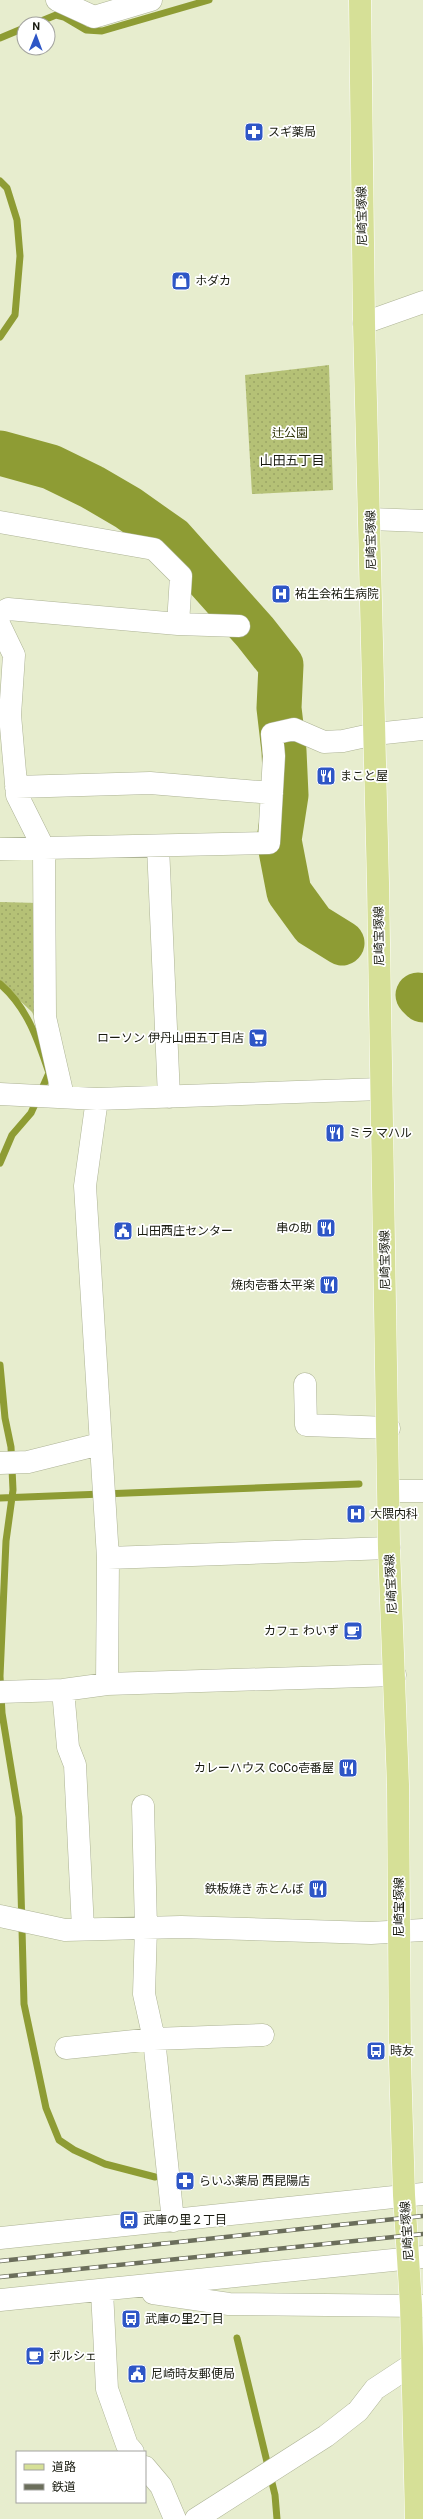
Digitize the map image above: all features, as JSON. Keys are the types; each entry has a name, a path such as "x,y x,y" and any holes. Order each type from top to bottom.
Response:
{"main road":[{"name":"尼崎宝塚線","path":"360,0 364,323 370,519 389,1428 389,1548 395,1675 399,1930 416,2258 417,2305 412,2364 416,2519"}],"street":[{"path":"57,0 94,17 151,0"},
{"path":"364,323 423,302"},
{"path":"370,519 423,521"},
{"path":"0,522 154,548 181,576 178,624"},
{"path":"0,613 8,609 178,624 239,626"},
{"path":"0,626 14,655 10,715 17,795 44,849 47,1095"},
{"path":"0,849 269,843 272,793 272,734 294,729 324,742 343,741 374,734 423,729"},
{"path":"16,786 150,783 272,793"},
{"path":"158,846 169,1097"},
{"path":"0,1094 47,1095 97,1099 381,1089"},
{"path":"97,1099 85,1186 108,1558 107,1684"},
{"path":"305,1384 306,1425 389,1428"},
{"path":"0,1463 28,1462 100,1444"},
{"path":"389,1491 423,1491"},
{"path":"108,1558 389,1548"},
{"path":"0,1692 63,1690 107,1684 395,1675"},
{"path":"63,1690 68,1747 75,1765 83,1930"},
{"path":"143,1806 146,1928 144,1994 154,2039 173,2221"},
{"path":"16,1920 65,1930 146,1928 371,1933 399,1930 423,1930"},
{"path":"66,2048 154,2039 263,2035"},
{"path":"0,2238 173,2221 413,2194"},
{"path":"0,2300 102,2291 416,2258"},
{"path":"128,2288 229,2304 417,2305"},
{"path":"102,2291 107,2389 127,2445 132,2451"},
{"path":"196,2519 270,2473 358,2411 375,2389 412,2364"},
{"path":"146,2468 161,2486 175,2519"}],"green space":[{"name":"辻公園","path":"329,365 333,490 252,494 245,375"},
{"path":"0,902 38,903 38,1024 32,1012 0,982"}],"waterway":[{"path":"54,16 56,15 64,17 86,30 102,31 209,0"},
{"path":"0,38 16,31"},
{"path":"0,181 7,188 17,220 20,256 15,315 0,337"},
{"path":"0,453 51,467 92,487 128,508 172,539 255,632 281,665 279,708 284,751 286,795 279,840 289,892 313,925 342,943"},
{"path":"0,984 18,1003 36,1036 49,1073 31,1113 12,1135 0,1163"},
{"path":"418,995 423,1000"},
{"path":"0,1365 5,1418 11,1447 13,1490 6,1541 0,1676 2,1713 19,1817 24,2004 46,2108 59,2140 74,2150 105,2164 155,2177"},
{"path":"0,1498 359,1484"},
{"path":"237,2338 275,2495 277,2519"}],"railway":[{"path":"0,2261 423,2216"},
{"path":"0,2277 423,2234"}],"place":[{"name":"スギ薬局","path":"254,132"},
{"name":"ホダカ","path":"181,281"},
{"name":"祐生会祐生病院","path":"281,594"},
{"name":"まこと屋","path":"326,776"},
{"name":"ローソン 伊丹山田五丁目店","path":"258,1038"},
{"name":"ミラ マハル","path":"335,1133"},
{"name":"串の助","path":"326,1228"},
{"name":"山田西庄センター","path":"123,1231"},
{"name":"焼肉壱番太平楽","path":"329,1285"},
{"name":"大隈内科","path":"356,1514"},
{"name":"カフェ わいず","path":"353,1631"},
{"name":"カレーハウス CoCo壱番屋","path":"348,1768"},
{"name":"鉄板焼き 赤とんぼ","path":"318,1889"},
{"name":"時友","path":"376,2051"},
{"name":"らいふ薬局 西昆陽店","path":"185,2181"},
{"name":"武庫の里２丁目","path":"129,2220"},
{"name":"武庫の里2丁目","path":"131,2319"},
{"name":"ポルシェ","path":"35,2356"},
{"name":"尼崎時友郵便局","path":"137,2374"}],"district":[{"name":"山田五丁目","path":"292,460"}]}
